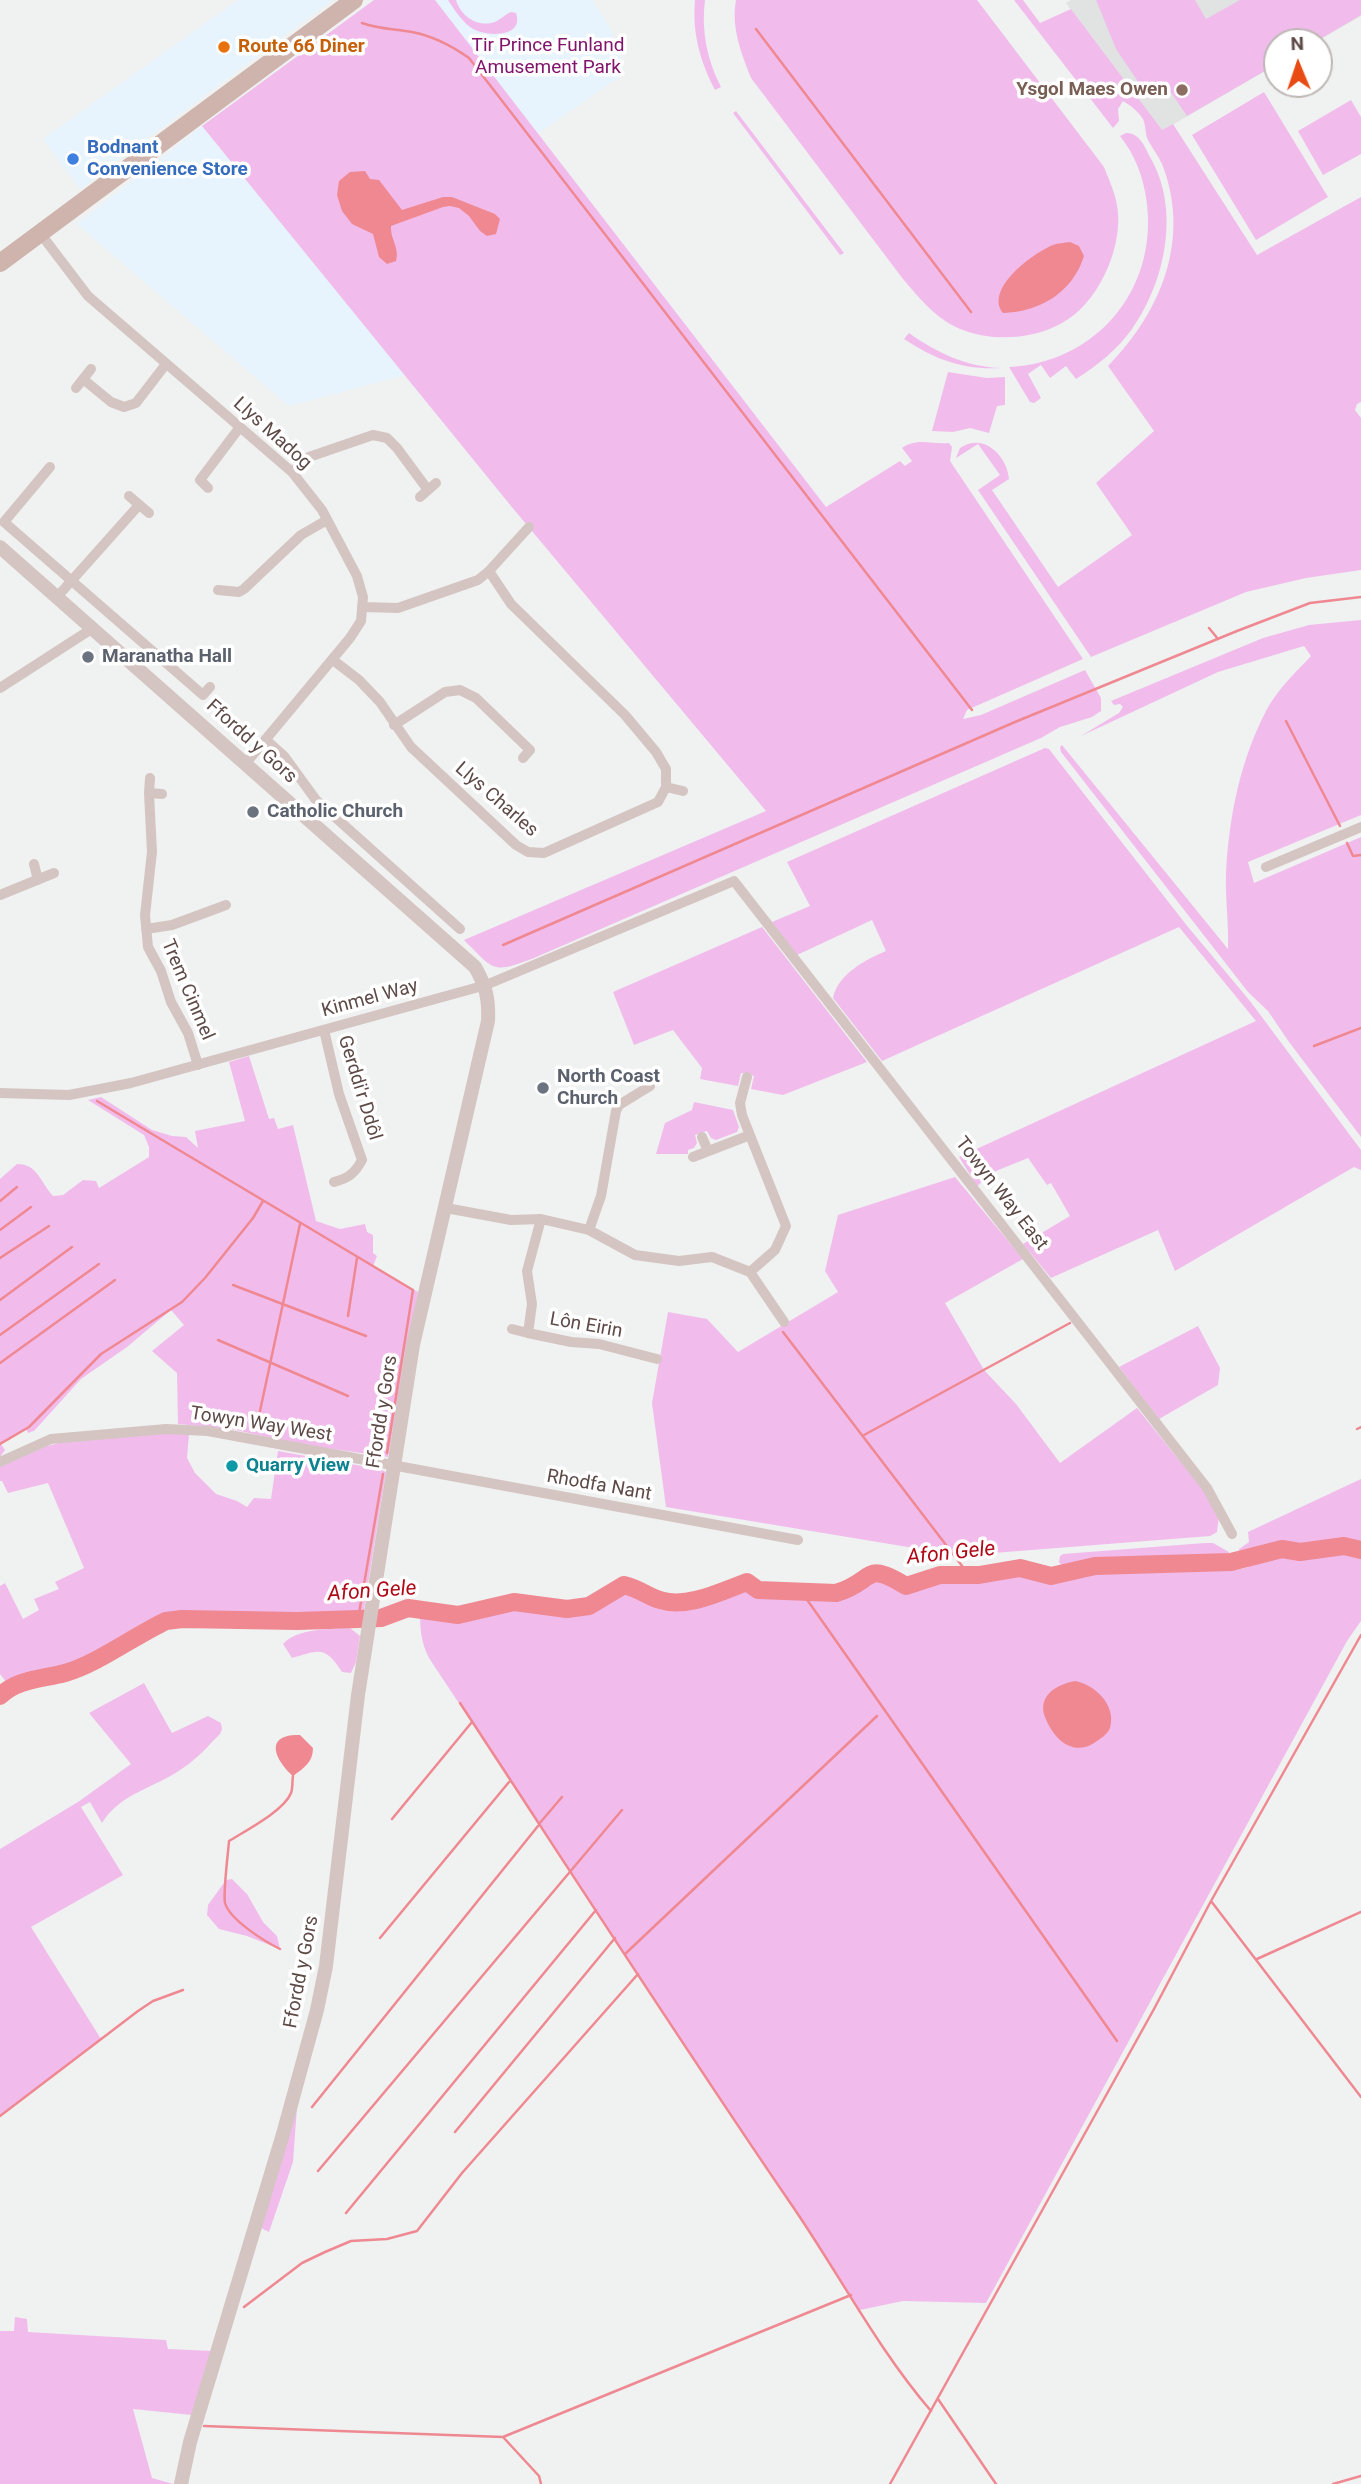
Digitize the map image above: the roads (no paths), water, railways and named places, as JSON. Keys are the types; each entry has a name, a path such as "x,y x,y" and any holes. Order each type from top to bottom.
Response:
{"main road":[{"path":"0,263 351,1"}],"street":[{"name":"Llys Madog","path":"40,233 88,296 292,472 322,510 357,576 363,597 362,607"},
{"path":"83,379 111,402 124,407 136,403 166,364"},
{"path":"76,388 91,369"},
{"path":"208,488 200,480 240,427"},
{"path":"292,472 309,457 373,435 387,438 428,490"},
{"path":"50,467 4,522 203,695 209,687"},
{"path":"129,495 149,513"},
{"path":"58,597 139,505"},
{"path":"218,590 239,592 244,589 301,535 327,520"},
{"path":"246,764 333,660 361,621 362,607 398,608 478,580 529,527"},
{"name":"Ffordd y Gors","path":"0,547 475,967 486,985 489,1003 488,1021 413,1345 358,1695 331,1929 317,2010 190,2442 181,2484"},
{"path":"489,571 511,604 625,715 656,752 666,769 666,787 683,791"},
{"path":"244,589 250,601"},
{"path":"0,688 93,628"},
{"name":"Llys Charles","path":"333,660 359,680 380,702 411,747 516,845 528,852 544,853 659,802 666,787"},
{"path":"394,724 445,692 460,690 476,698 530,750 523,758"},
{"path":"266,740 284,756 316,800 460,929"},
{"name":"Trem Cinmel","path":"149,778 152,852 145,915 148,947 161,971 181,1023 188,1033 198,1065"},
{"path":"149,793 162,794"},
{"path":"1266,867 1361,827"},
{"path":"34,864 38,880"},
{"path":"0,895 54,873"},
{"name":"Kinmel Way","path":"0,1093 69,1095 131,1083 486,985 734,881"},
{"name":"Towyn Way East","path":"734,881 1207,1488 1232,1534"},
{"name":"Trem Cinmel","path":"146,929 172,925 221,906 211,895"},
{"name":"Gerddi'r Ddôl","path":"324,1030 339,1094 362,1160 355,1172 334,1182"},
{"path":"747,1077 740,1103 786,1226 775,1250 750,1272"},
{"path":"589,1230 601,1196 616,1111 620,1105 650,1086"},
{"path":"636,1095 643,1106"},
{"path":"693,1157 750,1135"},
{"path":"702,1137 708,1151"},
{"path":"446,1208 511,1220 541,1219 589,1230 635,1255 679,1261 712,1257 750,1272 784,1322"},
{"name":"Lôn Eirin","path":"528,1333 532,1304 527,1271 541,1219"},
{"name":"Lôn Eirin","path":"512,1329 571,1342 599,1344 636,1359 657,1359"},
{"name":"Towyn Way West","path":"0,1462 51,1439 166,1429 208,1431 394,1466"},
{"name":"Rhodfa Nant","path":"394,1466 798,1540"}],"waterway":[{"path":"362,23 427,36 469,58 972,710"},
{"path":"756,29 971,312"},
{"path":"503,945 1015,722 1237,631 1310,603 1361,597"},
{"path":"1209,628 1218,639"},
{"path":"1286,721 1340,826"},
{"path":"1347,843 1353,856 1361,855"},
{"path":"1314,1046 1361,1028"},
{"path":"97,1101 413,1290 387,1453"},
{"path":"0,1201 17,1187"},
{"path":"0,1444 29,1427 101,1354 182,1302 205,1278 253,1218 263,1201"},
{"path":"0,1230 31,1207"},
{"path":"257,1425 300,1224"},
{"path":"0,1258 49,1226"},
{"path":"0,1300 72,1247"},
{"path":"348,1316 357,1258"},
{"path":"0,1335 99,1264"},
{"path":"0,1363 115,1280"},
{"path":"233,1285 366,1336"},
{"path":"864,1435 1070,1323"},
{"path":"783,1332 969,1575"},
{"path":"218,1340 348,1396"},
{"path":"1357,1429 1361,1427"},
{"path":"358,1619 383,1474"},
{"name":"Afon Gele","path":"0,1696 22,1683 77,1669 166,1621 182,1619 297,1621 381,1618 408,1608 458,1615 514,1602 567,1609 589,1606 624,1585 660,1600 681,1602 704,1598 747,1582 758,1590 836,1593 875,1573 906,1586 940,1575 979,1575 1020,1568 1051,1576 1095,1566 1231,1562 1282,1549 1300,1552 1344,1546 1361,1550"},
{"path":"801,1591 1117,2041"},
{"path":"890,2484 1154,2009 1211,1901 1361,1635"},
{"path":"460,1703 664,2015 807,2227 892,2361 931,2411"},
{"path":"625,1954 877,1716"},
{"path":"392,1819 472,1722"},
{"path":"280,1949 240,1923 228,1910 225,1903 225,1882 229,1841 281,1807 291,1793 293,1776"},
{"path":"380,1938 509,1782"},
{"path":"539,1824 562,1797"},
{"path":"318,2171 622,1810"},
{"path":"312,2107 538,1826"},
{"path":"1211,1901 1361,2097"},
{"path":"346,2213 596,1910"},
{"path":"1257,1959 1361,1912"},
{"path":"455,2132 615,1938"},
{"path":"244,2307 302,2263 325,2252 351,2241 387,2239 417,2231 462,2173 638,1974"},
{"path":"0,2116 138,2011 153,2001 183,1990"},
{"path":"541,2484 539,2476 503,2437 851,2295"},
{"path":"938,2399 996,2484"},
{"path":"204,2426 503,2437"},
{"path":"1333,2484 1361,2476"}],"place":[{"name":"Route 66 Diner","path":"224,47"},
{"name":"Ysgol Maes Owen","path":"1182,90"},
{"name":"Bodnant Convenience Store","path":"73,159"},
{"name":"Maranatha Hall","path":"88,657"},
{"name":"Catholic Church","path":"253,812"},
{"name":"North Coast Church","path":"543,1088"},
{"name":"Quarry View","path":"232,1466"}],"park label":[{"name":"Tir Prince Funland Amusement Park","path":"548,57"}]}
